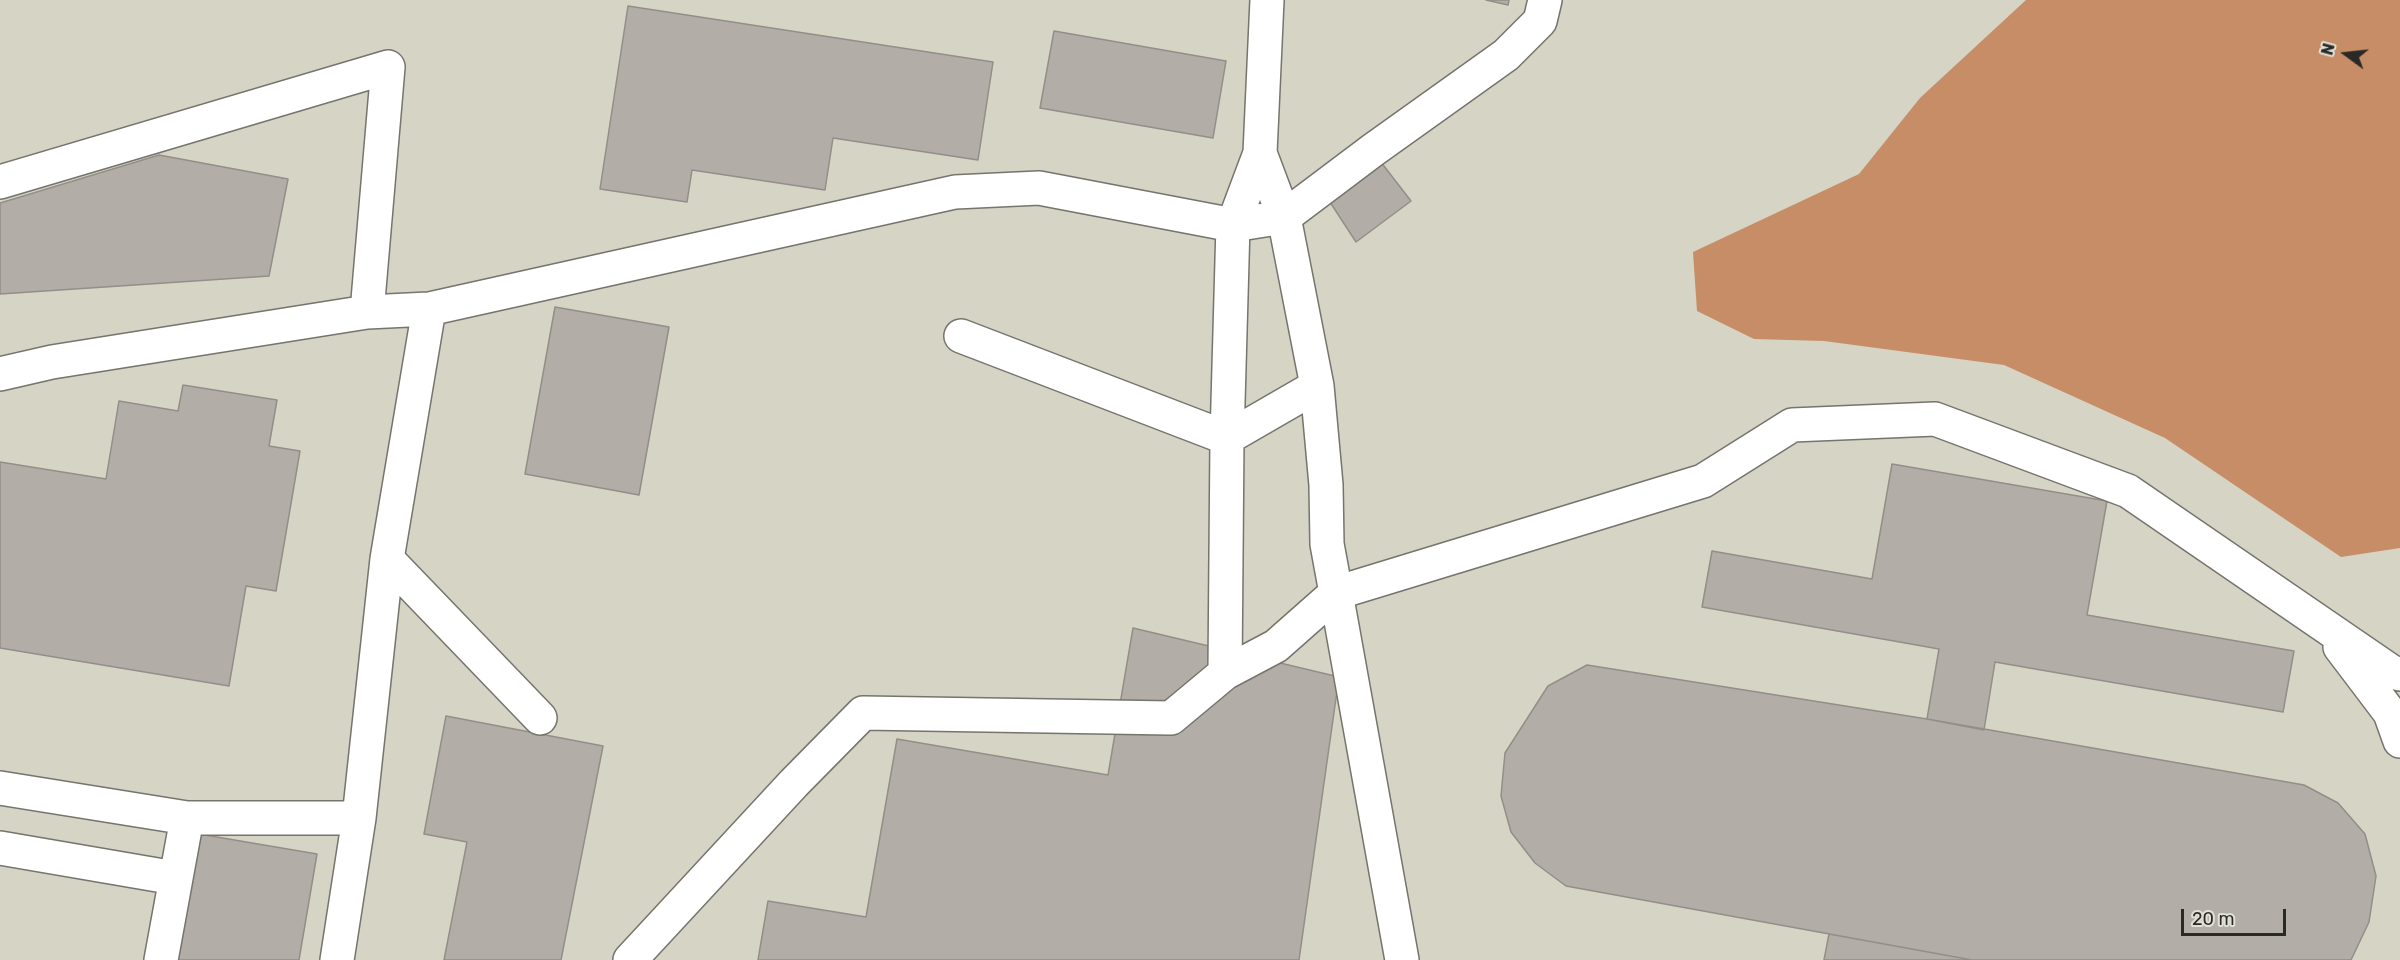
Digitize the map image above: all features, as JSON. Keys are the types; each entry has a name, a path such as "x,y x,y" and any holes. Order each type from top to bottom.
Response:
{"lane":[{"path":"1225,673 1227,438 1233,225 1260,153 1267,0"},
{"path":"0,374 52,362 367,312 429,309 956,192 1039,188 1233,225 1284,217 1506,55 1540,21 1545,0"},
{"path":"0,182 388,67 367,312"},
{"path":"1260,153 1284,217 1317,386 1326,485 1327,544 1402,960"},
{"path":"340,956 360,818 387,559 429,309"},
{"path":"961,336 1227,438"},
{"path":"1227,438 1317,386"},
{"path":"630,960 794,783 863,713 1171,718 1225,673 1276,646 1336,594 1703,482 1792,425 1935,419 2128,491 2392,672 2400,674"},
{"path":"387,559 540,718"},
{"path":"2322,624 2397,722"},
{"path":"0,788 187,818 360,818"},
{"path":"161,960 187,818"},
{"path":"0,848 175,878"}],"shaded area":[{"path":"0,0 2400,0 2400,960 0,960"},
{"path":"2026,0 2400,0 2400,548 2341,557 2165,438 2004,365 1824,341 1754,339 1697,311 1693,252 1859,174 1920,98"}],"building":[{"path":"1486,0 1509,0 1508,5"},
{"path":"628,6 993,62 978,160 833,138 825,190 692,170 687,202 600,189"},
{"path":"1054,31 1226,61 1213,138 1040,108"},
{"path":"159,155 288,179 269,276 0,294 0,203"},
{"path":"1377,157 1411,201 1356,242 1328,199"},
{"path":"555,307 669,327 639,495 525,474"},
{"path":"183,385 277,400 269,446 300,451 276,591 246,586 229,686 0,648 0,462 106,479 119,401 178,411"},
{"path":"1892,464 2107,501 2087,615 2294,651 2283,712 1995,662 1984,730 1927,719 1939,649 1702,607 1712,551 1872,579"},
{"path":"1133,628 1339,677 1299,960 758,960 768,901 866,917 897,739 1108,775"},
{"path":"1587,665 1927,719 2304,785 2338,803 2365,834 2376,876 2369,922 2351,960 1972,960 1566,886 1535,863 1511,832 1501,796 1505,753 1548,686"},
{"path":"446,716 603,746 561,960 444,960 467,842 424,834"},
{"path":"199,834 317,854 299,960 178,960"},
{"path":"1829,934 1972,960 1824,960"}]}
